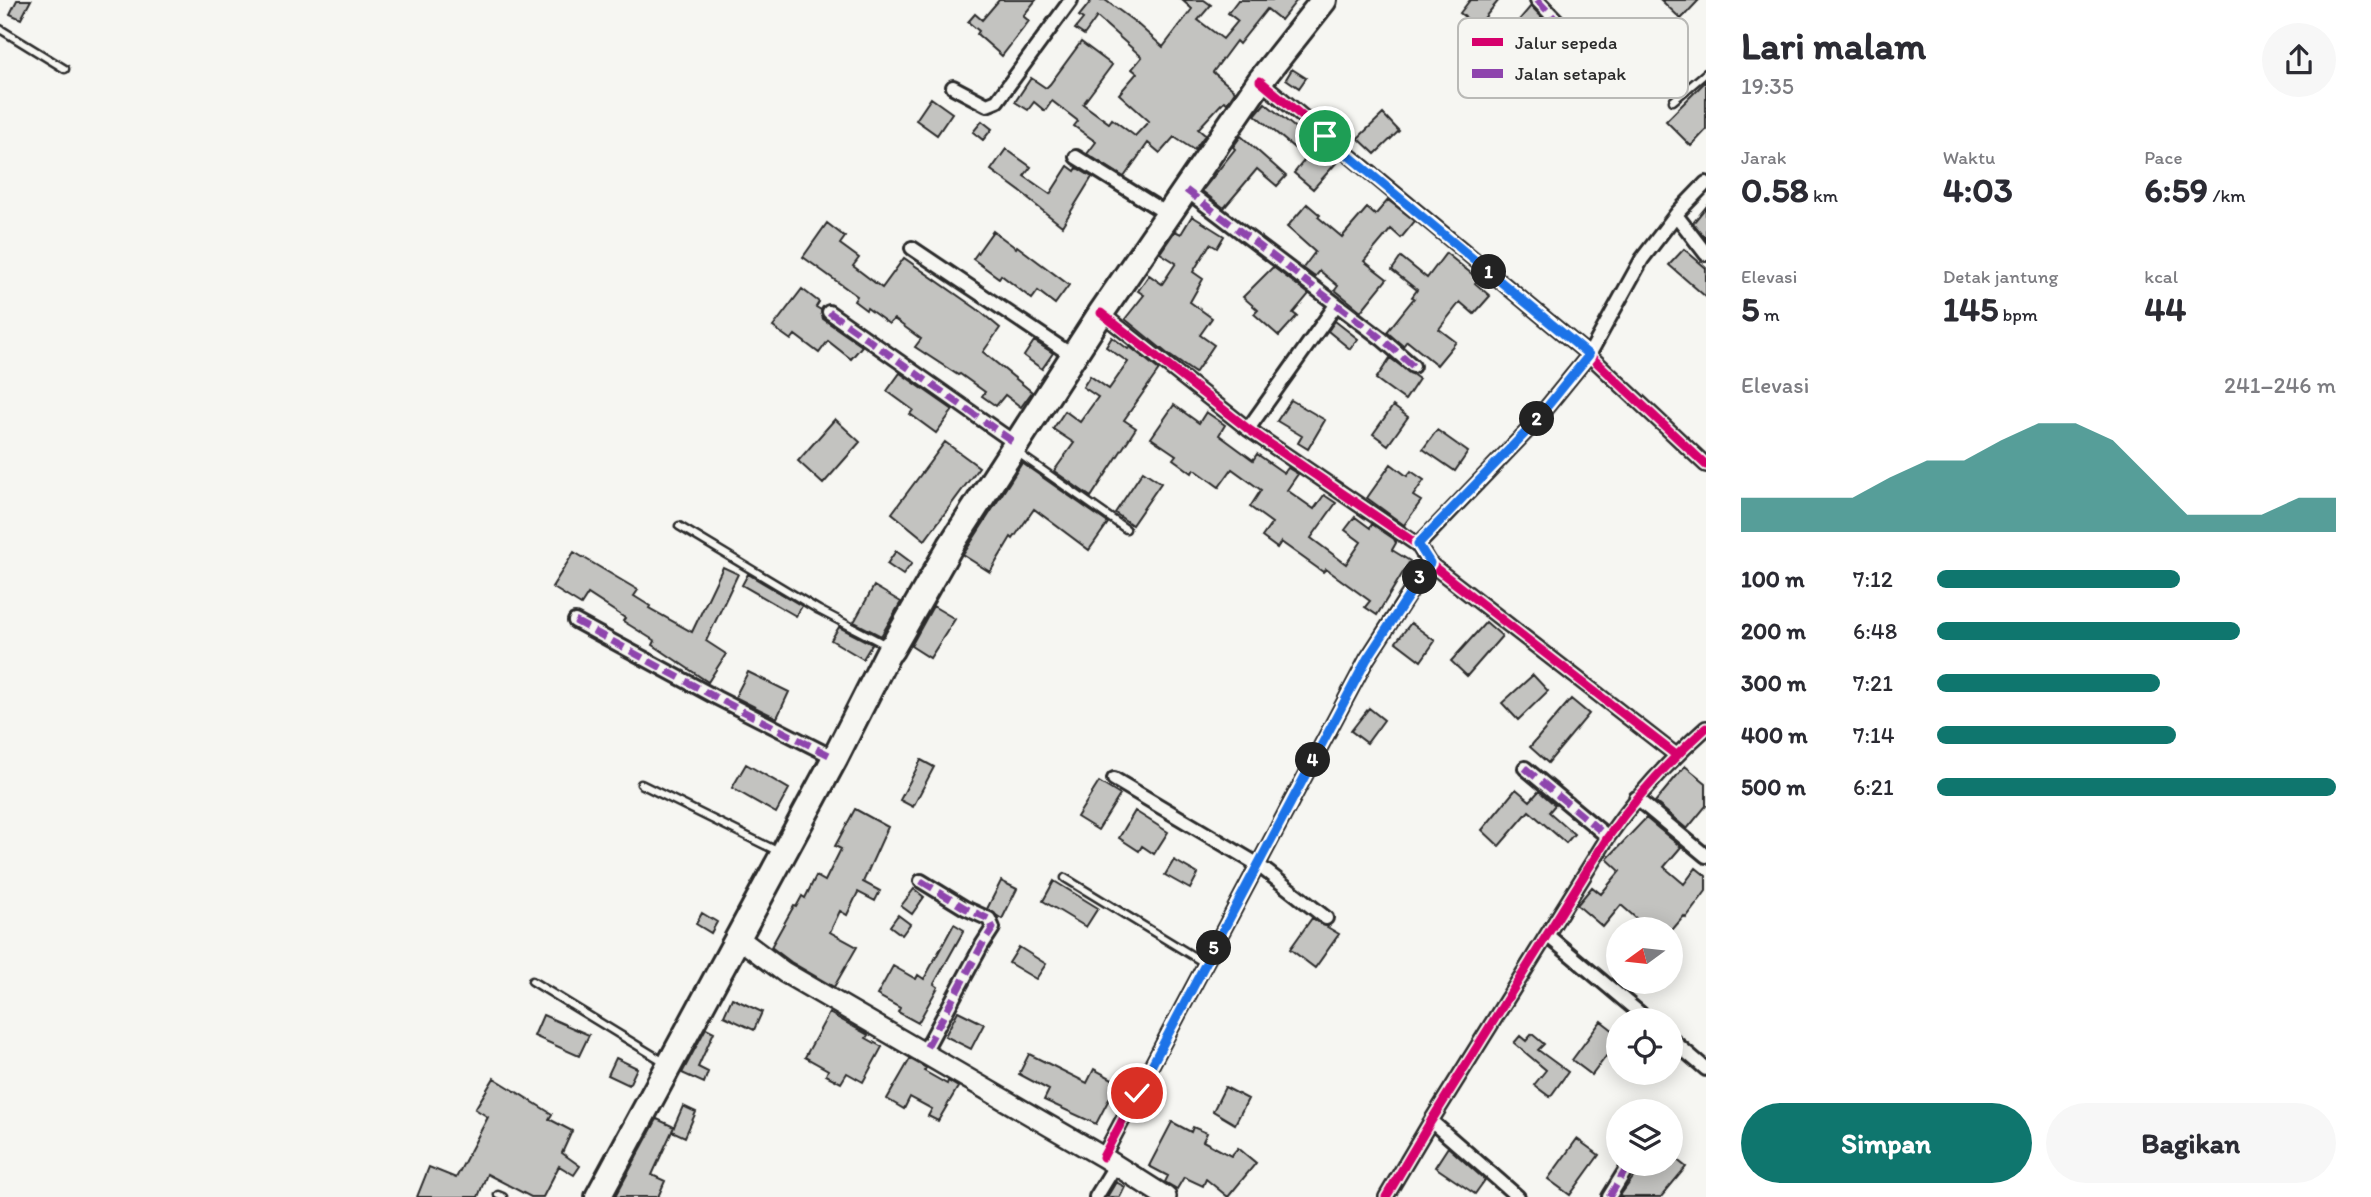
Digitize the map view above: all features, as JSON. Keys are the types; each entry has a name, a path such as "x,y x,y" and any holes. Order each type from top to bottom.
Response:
{"highway":[{"path":"598,1197 671,1066 891,648 951,545 1101,313 1260,81 1324,0"}],"street":[{"path":"953,87 987,105 997,101 1067,4 1052,0"},
{"path":"1537,0 1554,18"},
{"path":"1260,81 1589,355 1706,465"},
{"path":"1076,157 1170,215"},
{"path":"1418,545 1529,429 1589,355 1642,259 1676,215 1706,183"},
{"path":"1186,190 1382,339 1413,366"},
{"path":"1676,215 1706,254"},
{"path":"912,248 1073,356"},
{"path":"1248,429 1336,305"},
{"path":"829,312 1014,447"},
{"path":"1101,313 1248,429 1418,545 1430,563 1676,755"},
{"path":"1096,1197 1109,1162 1257,864 1367,659 1430,563"},
{"path":"575,621 835,758"},
{"path":"1386,1197 1608,837 1636,798 1676,755 1706,728"},
{"path":"1525,768 1608,837"},
{"path":"1114,779 1257,864 1326,918"},
{"path":"1636,798 1706,856"},
{"path":"921,881 965,908 989,919 993,929 982,944 923,1052"},
{"path":"1547,935 1634,1008"},
{"path":"737,937 783,972 1166,1197"},
{"path":"1683,1049 1706,1069"},
{"path":"1431,1121 1518,1197"},
{"path":"1609,1197 1622,1176"}],"lane":[{"path":"0,29 65,69"},
{"path":"1688,88 1706,73"},
{"path":"1673,101 1677,98"},
{"path":"1014,447 1126,529"},
{"path":"679,526 819,610 891,648"},
{"path":"641,785 782,853"},
{"path":"1065,878 1206,964"},
{"path":"532,981 671,1066"}],"building":[{"path":"17,0 31,0 21,19 10,14"},
{"path":"999,0 1036,0 1023,16 1029,21 1002,56 977,34 979,31 968,22 975,14 982,20"},
{"path":"1092,0 1105,0 1163,47 1192,9 1182,0 1204,0 1211,5 1198,20 1223,39 1238,21 1228,13 1238,0 1297,0 1281,20 1267,9 1239,44 1236,41 1213,72 1235,91 1227,103 1224,101 1198,129 1205,135 1194,150 1174,137 1160,153 1148,143 1124,177 1087,154 1096,142 1074,126 1078,121 1052,101 1045,111 1034,102 1028,110 1015,102 1031,78 1046,88 1081,42 1112,65 1083,104 1109,123 1112,119 1135,136 1149,121 1119,94 1137,73 1132,69 1142,57 1097,17 1084,35 1075,29 1083,19 1079,16"},
{"path":"1470,0 1499,0 1484,18 1466,18 1460,13"},
{"path":"1661,0 1699,0 1682,18"},
{"path":"1531,6 1543,18 1521,18"},
{"path":"1292,69 1306,78 1299,88 1286,79"},
{"path":"1706,81 1706,130 1691,146 1666,121"},
{"path":"931,98 952,113 937,135 916,120"},
{"path":"1265,103 1337,162 1313,189 1294,173 1306,158 1255,115"},
{"path":"1383,114 1399,131 1375,154 1358,138"},
{"path":"982,121 992,129 983,140 973,132"},
{"path":"1241,136 1286,176 1277,186 1257,169 1224,208 1202,191 1235,149 1233,147"},
{"path":"1006,149 1031,167 1024,176 1050,194 1068,166 1092,177 1062,226 991,170"},
{"path":"1388,200 1415,221 1401,238 1391,229 1364,261 1387,279 1361,311 1335,290 1338,286 1320,271 1315,277 1303,268 1315,252 1287,227 1307,204 1342,237 1367,208 1375,215"},
{"path":"1706,207 1706,239 1693,223"},
{"path":"1192,216 1224,236 1217,248 1210,244 1193,272 1203,279 1190,302 1212,318 1200,335 1214,345 1195,373 1125,319 1144,295 1138,291 1149,275 1162,284 1176,263 1160,253 1175,231 1181,234"},
{"path":"827,223 845,237 840,244 859,258 853,266 882,288 904,258 1000,328 983,352 1032,392 1021,407 1005,395 996,406 982,396 985,392 915,347 921,339 894,319 889,324 867,308 866,310 854,301 857,296 803,257"},
{"path":"993,231 1069,285 1055,304 1038,291 1032,299 1001,275 999,278 973,259"},
{"path":"1684,249 1706,268 1706,297 1669,265"},
{"path":"1446,253 1478,279 1475,283 1490,296 1474,314 1460,302 1439,329 1456,342 1437,365 1407,341 1403,346 1387,332 1414,298 1412,297 1417,290 1392,270 1401,257 1427,278"},
{"path":"1273,267 1309,294 1293,313 1297,316 1279,336 1254,314 1258,310 1243,297"},
{"path":"802,289 819,302 816,307 821,310 823,319 862,346 851,359 828,341 819,353 795,335 791,340 773,327"},
{"path":"1335,321 1358,339 1350,349 1328,331"},
{"path":"1112,337 1128,349 1130,347 1159,370 1124,420 1136,428 1091,497 1054,471 1074,443 1053,429 1065,411 1080,422 1098,397 1083,387 1090,376 1109,389 1128,362 1106,347"},
{"path":"1034,341 1053,353 1042,369 1024,356"},
{"path":"1390,358 1419,379 1405,400 1376,379"},
{"path":"900,373 953,410 936,433 910,414 913,410 887,391"},
{"path":"1291,400 1325,420 1308,449 1298,443 1302,436 1277,421"},
{"path":"1174,405 1199,423 1206,412 1225,425 1219,435 1253,460 1257,454 1284,473 1288,468 1298,474 1287,490 1314,509 1324,495 1336,503 1311,538 1346,564 1361,542 1345,530 1355,517 1370,528 1372,524 1394,539 1396,543 1392,550 1410,561 1377,615 1365,607 1370,601 1326,569 1323,572 1281,542 1277,548 1262,537 1272,523 1250,507 1261,490 1232,469 1219,487 1194,469 1192,473 1173,459 1176,455 1151,438"},
{"path":"1393,406 1408,417 1388,445 1373,434"},
{"path":"835,419 860,442 823,484 798,461"},
{"path":"1437,430 1468,452 1455,471 1423,449"},
{"path":"945,442 979,467 925,540 892,513"},
{"path":"1022,463 1108,523 1089,550 1034,509 1013,539 1011,537 990,572 963,555"},
{"path":"1391,464 1407,476 1411,471 1424,480 1413,496 1421,501 1404,525 1367,498"},
{"path":"1143,471 1161,483 1132,525 1115,513"},
{"path":"896,551 912,563 903,575 887,564"},
{"path":"574,552 638,590 634,596 650,606 649,608 692,632 723,567 738,574 706,641 726,654 708,682 653,645 655,641 588,594 581,605 552,587"},
{"path":"748,574 802,606 796,616 742,585"},
{"path":"874,586 901,602 881,636 854,622"},
{"path":"933,606 955,619 930,658 911,646"},
{"path":"1486,622 1502,636 1467,676 1451,661"},
{"path":"1411,623 1435,641 1421,661 1396,642"},
{"path":"839,627 872,644 863,659 831,640"},
{"path":"748,672 789,692 777,718 735,697"},
{"path":"1533,675 1548,691 1518,720 1502,703"},
{"path":"1571,699 1589,714 1548,763 1530,747"},
{"path":"1369,708 1384,720 1367,743 1351,731"},
{"path":"921,760 934,767 913,807 900,800"},
{"path":"746,764 789,789 776,813 732,788"},
{"path":"1685,766 1706,783 1706,806 1687,829 1655,802"},
{"path":"1099,782 1120,795 1098,830 1077,817"},
{"path":"1516,789 1530,801 1539,791 1555,805 1549,812 1574,834 1566,843 1529,811 1499,846 1482,830"},
{"path":"855,809 888,827 863,882 880,891 875,901 858,892 847,915 840,911 830,932 857,947 834,987 771,947 794,906 796,907 802,896 805,898 816,876 825,881 841,849 835,846"},
{"path":"1135,811 1168,832 1154,854 1142,846 1139,851 1119,838"},
{"path":"1646,818 1681,847 1664,867 1684,884 1696,868 1706,876 1706,891 1686,918 1635,917 1621,905 1611,917 1606,917 1603,927 1577,905 1592,887 1601,894 1620,871 1607,859"},
{"path":"1174,860 1198,874 1190,889 1165,875"},
{"path":"1001,881 1017,889 1002,919 987,909"},
{"path":"1054,881 1098,908 1086,927 1043,901"},
{"path":"914,889 924,897 912,914 901,906"},
{"path":"702,913 717,922 711,933 696,924"},
{"path":"898,915 910,924 902,935 890,926"},
{"path":"1312,918 1339,934 1315,968 1290,949"},
{"path":"954,924 964,930 934,984 938,987 918,1023 898,1012 900,1008 877,995 893,966 916,979 918,975 924,979"},
{"path":"1019,947 1046,964 1036,979 1009,963"},
{"path":"732,998 762,1012 754,1030 724,1016"},
{"path":"958,1011 984,1024 971,1049 945,1036"},
{"path":"829,1013 868,1035 866,1038 882,1047 863,1082 847,1073 841,1083 826,1075 828,1070 805,1057"},
{"path":"543,1015 589,1035 579,1056 534,1036"},
{"path":"1601,1021 1606,1025 1606,1056 1592,1075 1572,1060"},
{"path":"706,1028 714,1032 698,1067 708,1072 704,1083 682,1073"},
{"path":"1532,1034 1544,1044 1538,1050 1568,1072 1550,1097 1534,1085 1546,1070 1514,1043 1520,1036 1526,1041"},
{"path":"1029,1054 1087,1083 1094,1069 1118,1082 1096,1124 1044,1100 1049,1090 1019,1074"},
{"path":"616,1058 637,1068 629,1085 608,1075"},
{"path":"910,1059 926,1068 924,1071 958,1087 938,1121 928,1116 932,1109 910,1097 904,1109 887,1099"},
{"path":"494,1078 552,1114 549,1119 572,1131 562,1153 580,1166 574,1175 559,1166 543,1197 531,1197 487,1174 478,1197 417,1197 429,1167 456,1178 488,1117 475,1109"},
{"path":"1225,1087 1248,1099 1235,1124 1213,1111"},
{"path":"683,1106 696,1112 685,1137 672,1131"},
{"path":"657,1119 674,1127 652,1175 665,1181 658,1197 615,1197"},
{"path":"1172,1122 1191,1132 1193,1127 1207,1133 1203,1141 1231,1156 1238,1148 1256,1163 1228,1197 1206,1179 1203,1186 1184,1177 1177,1189 1165,1182 1168,1176 1149,1166"},
{"path":"1577,1139 1599,1155 1570,1195 1548,1179"},
{"path":"1448,1147 1485,1180 1475,1194 1435,1167"},
{"path":"1634,1176 1678,1176 1661,1197 1619,1197"},
{"path":"1116,1182 1125,1187 1120,1197 1107,1197"}],"marked path":[{"path":"1537,0 1554,18"},
{"path":"1186,190 1382,339 1413,366"},
{"path":"829,312 1015,443"},
{"path":"575,621 835,758"},
{"path":"1525,768 1608,837"},
{"path":"921,881 965,908 989,919 993,928 924,1052"},
{"path":"1609,1197 1622,1176"}],"cycle path":[{"path":"1260,81 1589,355 1706,465"},
{"path":"1101,313 1248,429 1418,545 1429,563 1676,755"},
{"path":"1103,1157 1367,659 1429,563"},
{"path":"1386,1197 1608,837 1654,780 1706,728"}],"route":[{"path":"1137,1093 1367,659 1430,563 1418,544 1529,429 1589,355 1325,136"}]}
